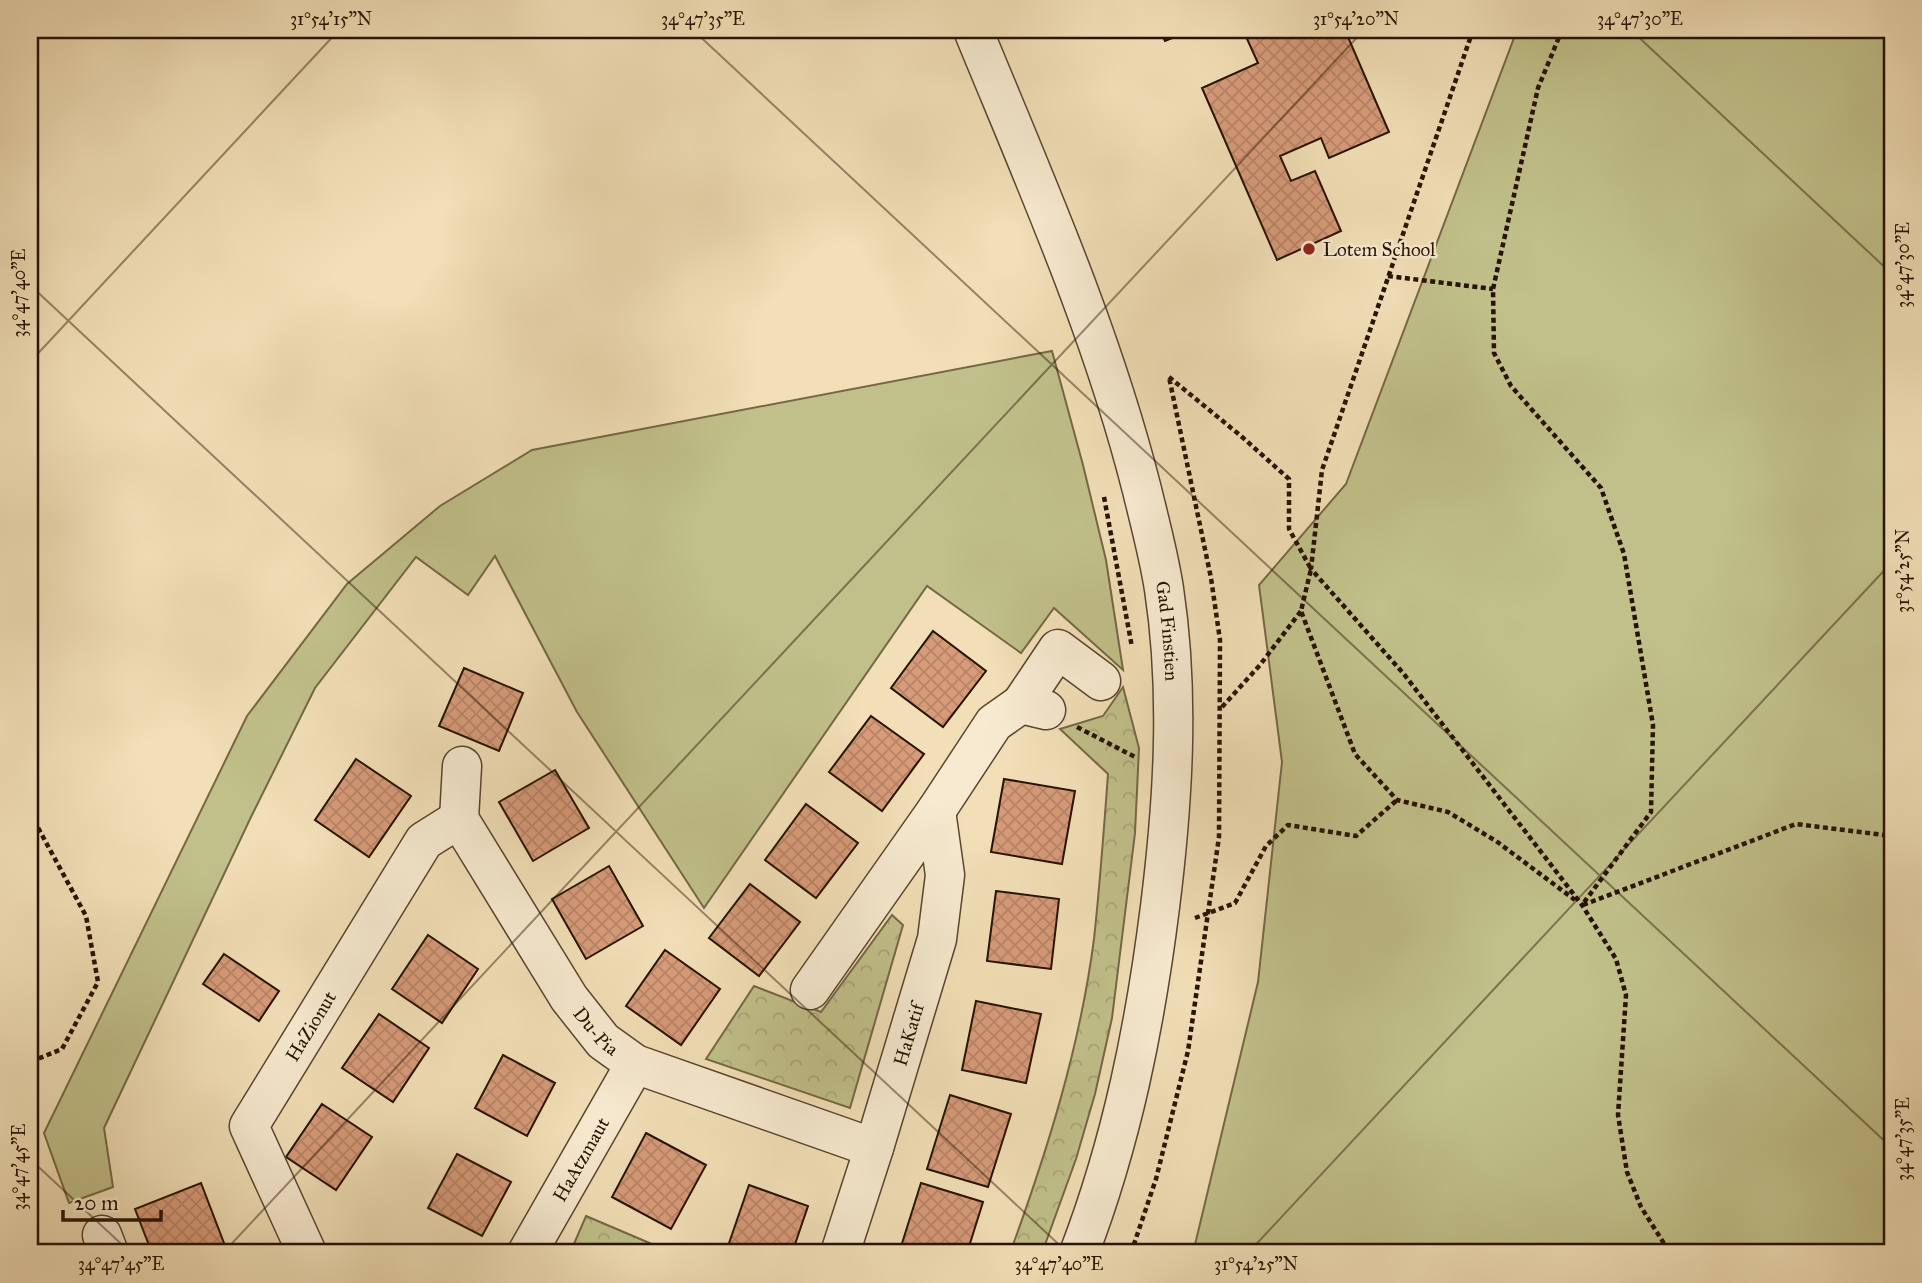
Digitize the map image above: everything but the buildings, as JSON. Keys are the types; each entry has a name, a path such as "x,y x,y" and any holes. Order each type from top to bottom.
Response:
{"street":[{"name":"Gad Finstien","path":"973,30 1109,374 1146,509 1164,587 1171,641 1172,752 1169,818 1141,1042 1110,1166 1079,1253"},
{"path":"810,990 936,811 994,723 1034,707 1058,649 1101,681"},
{"path":"459,819 462,766"},
{"name":"HaKatif","path":"840,1253 937,939 945,875 936,811"},
{"name":"Du-Pia","path":"459,819 569,999 603,1041 635,1065 874,1148"},
{"name":"HaZionut","path":"307,1253 249,1126 424,841 459,819"},
{"name":"HaAtzmaut","path":"527,1253 635,1065"}],"path":[{"path":"1222,708 1301,611 1311,569 1322,470 1473,30"},
{"path":"1562,30 1538,88 1493,289 1494,353 1511,386 1601,488 1624,554 1653,725 1651,812 1582,905"},
{"path":"1388,276 1493,289"},
{"path":"1169,377 1289,479 1289,529 1311,569 1403,673 1582,905 1616,959 1626,995 1618,1115 1627,1171 1641,1207 1670,1253"},
{"path":"1301,611 1355,754 1397,800 1448,812 1496,841 1582,905"},
{"path":"1034,707 1147,764"},
{"path":"1131,1253 1174,1115 1188,1051 1208,914 1235,903 1266,846 1288,825 1356,836 1397,800"},
{"path":"30,813 86,916 98,982 62,1049 30,1062"},
{"path":"1582,905 1796,824 1892,836"}],"green space":[{"path":"1517,30 1892,30 1892,1253 1193,1253 1258,982 1282,762 1259,585 1346,484"},
{"path":"1052,351 1106,560 1123,670 1054,608 1021,653 927,586 704,908 577,712 495,556 468,595 416,557 315,688 251,817 104,1128 113,1187 69,1203 44,1133 247,716 347,584 440,506 532,450"},
{"path":"1123,687 1139,748 1135,833 1112,1018 1095,1094 1076,1159 1042,1253 1010,1253 1037,1177 1071,1059 1088,979 1098,898 1108,774 1060,729 1103,716"},
{"path":"892,915 903,925 850,1108 706,1059 754,986 821,1012"},
{"path":"586,1216 673,1253 570,1253"}],"place":[{"name":"Lotem School","path":"1309,249"}]}
